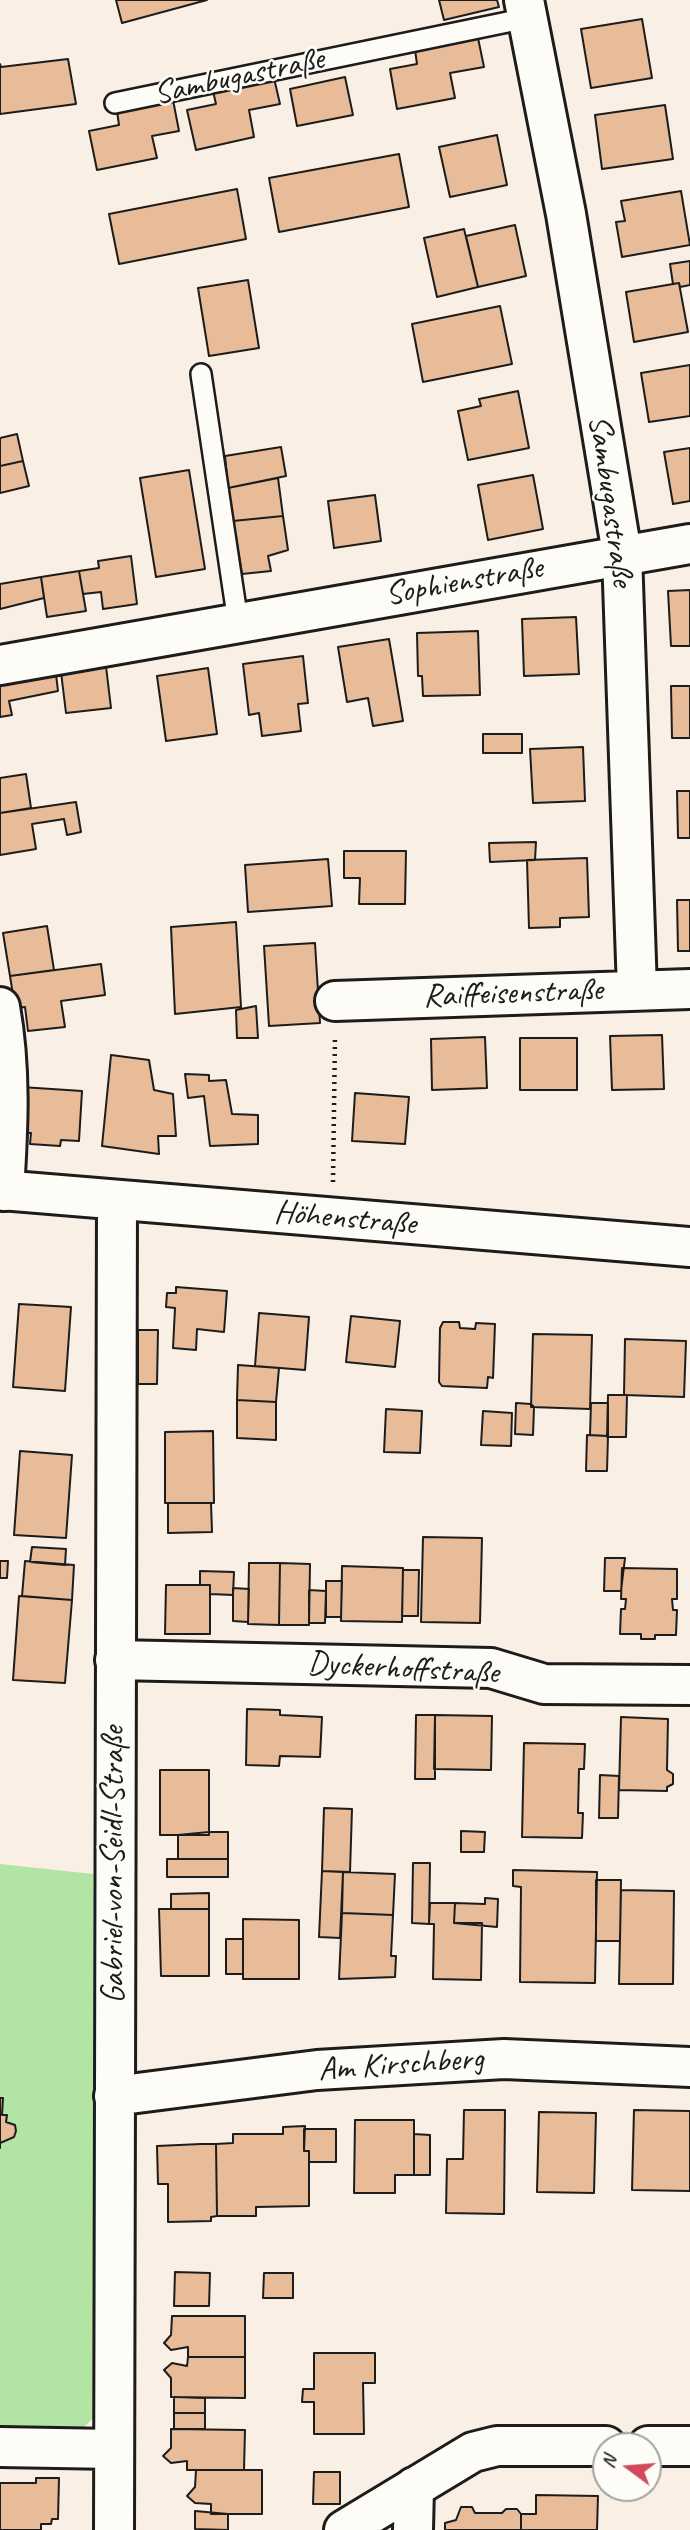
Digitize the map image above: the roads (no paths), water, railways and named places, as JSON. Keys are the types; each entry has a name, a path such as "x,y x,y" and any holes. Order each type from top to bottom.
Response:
{"street":[{"name":"Sambugastraße","path":"526,9 566,214 622,554 637,990"},
{"name":"Sophienstraße","path":"0,665 690,544"},
{"name":"Raiffeisenstraße","path":"335,1001 690,989"},
{"path":"0,1007 10,1090 2,1191"},
{"name":"Höhenstraße","path":"2,1191 690,1247"},
{"name":"Gabriel-von-Seidl-Straße","path":"114,2530 117,1200"},
{"name":"Dyckerhoffstraße","path":"115,1660 491,1668 544,1684 690,1685"},
{"name":"Am Kirschberg","path":"114,2096 317,2070 504,2059 690,2067"},
{"path":"344,2530 473,2452 497,2446 592,2446"},
{"path":"662,2446 690,2446"},
{"path":"0,2447 114,2448"},
{"path":"413,2530 414,2487"}],"lane":[{"name":"Sambugastraße","path":"115,103 526,9"},
{"path":"201,374 238,622"}]}
